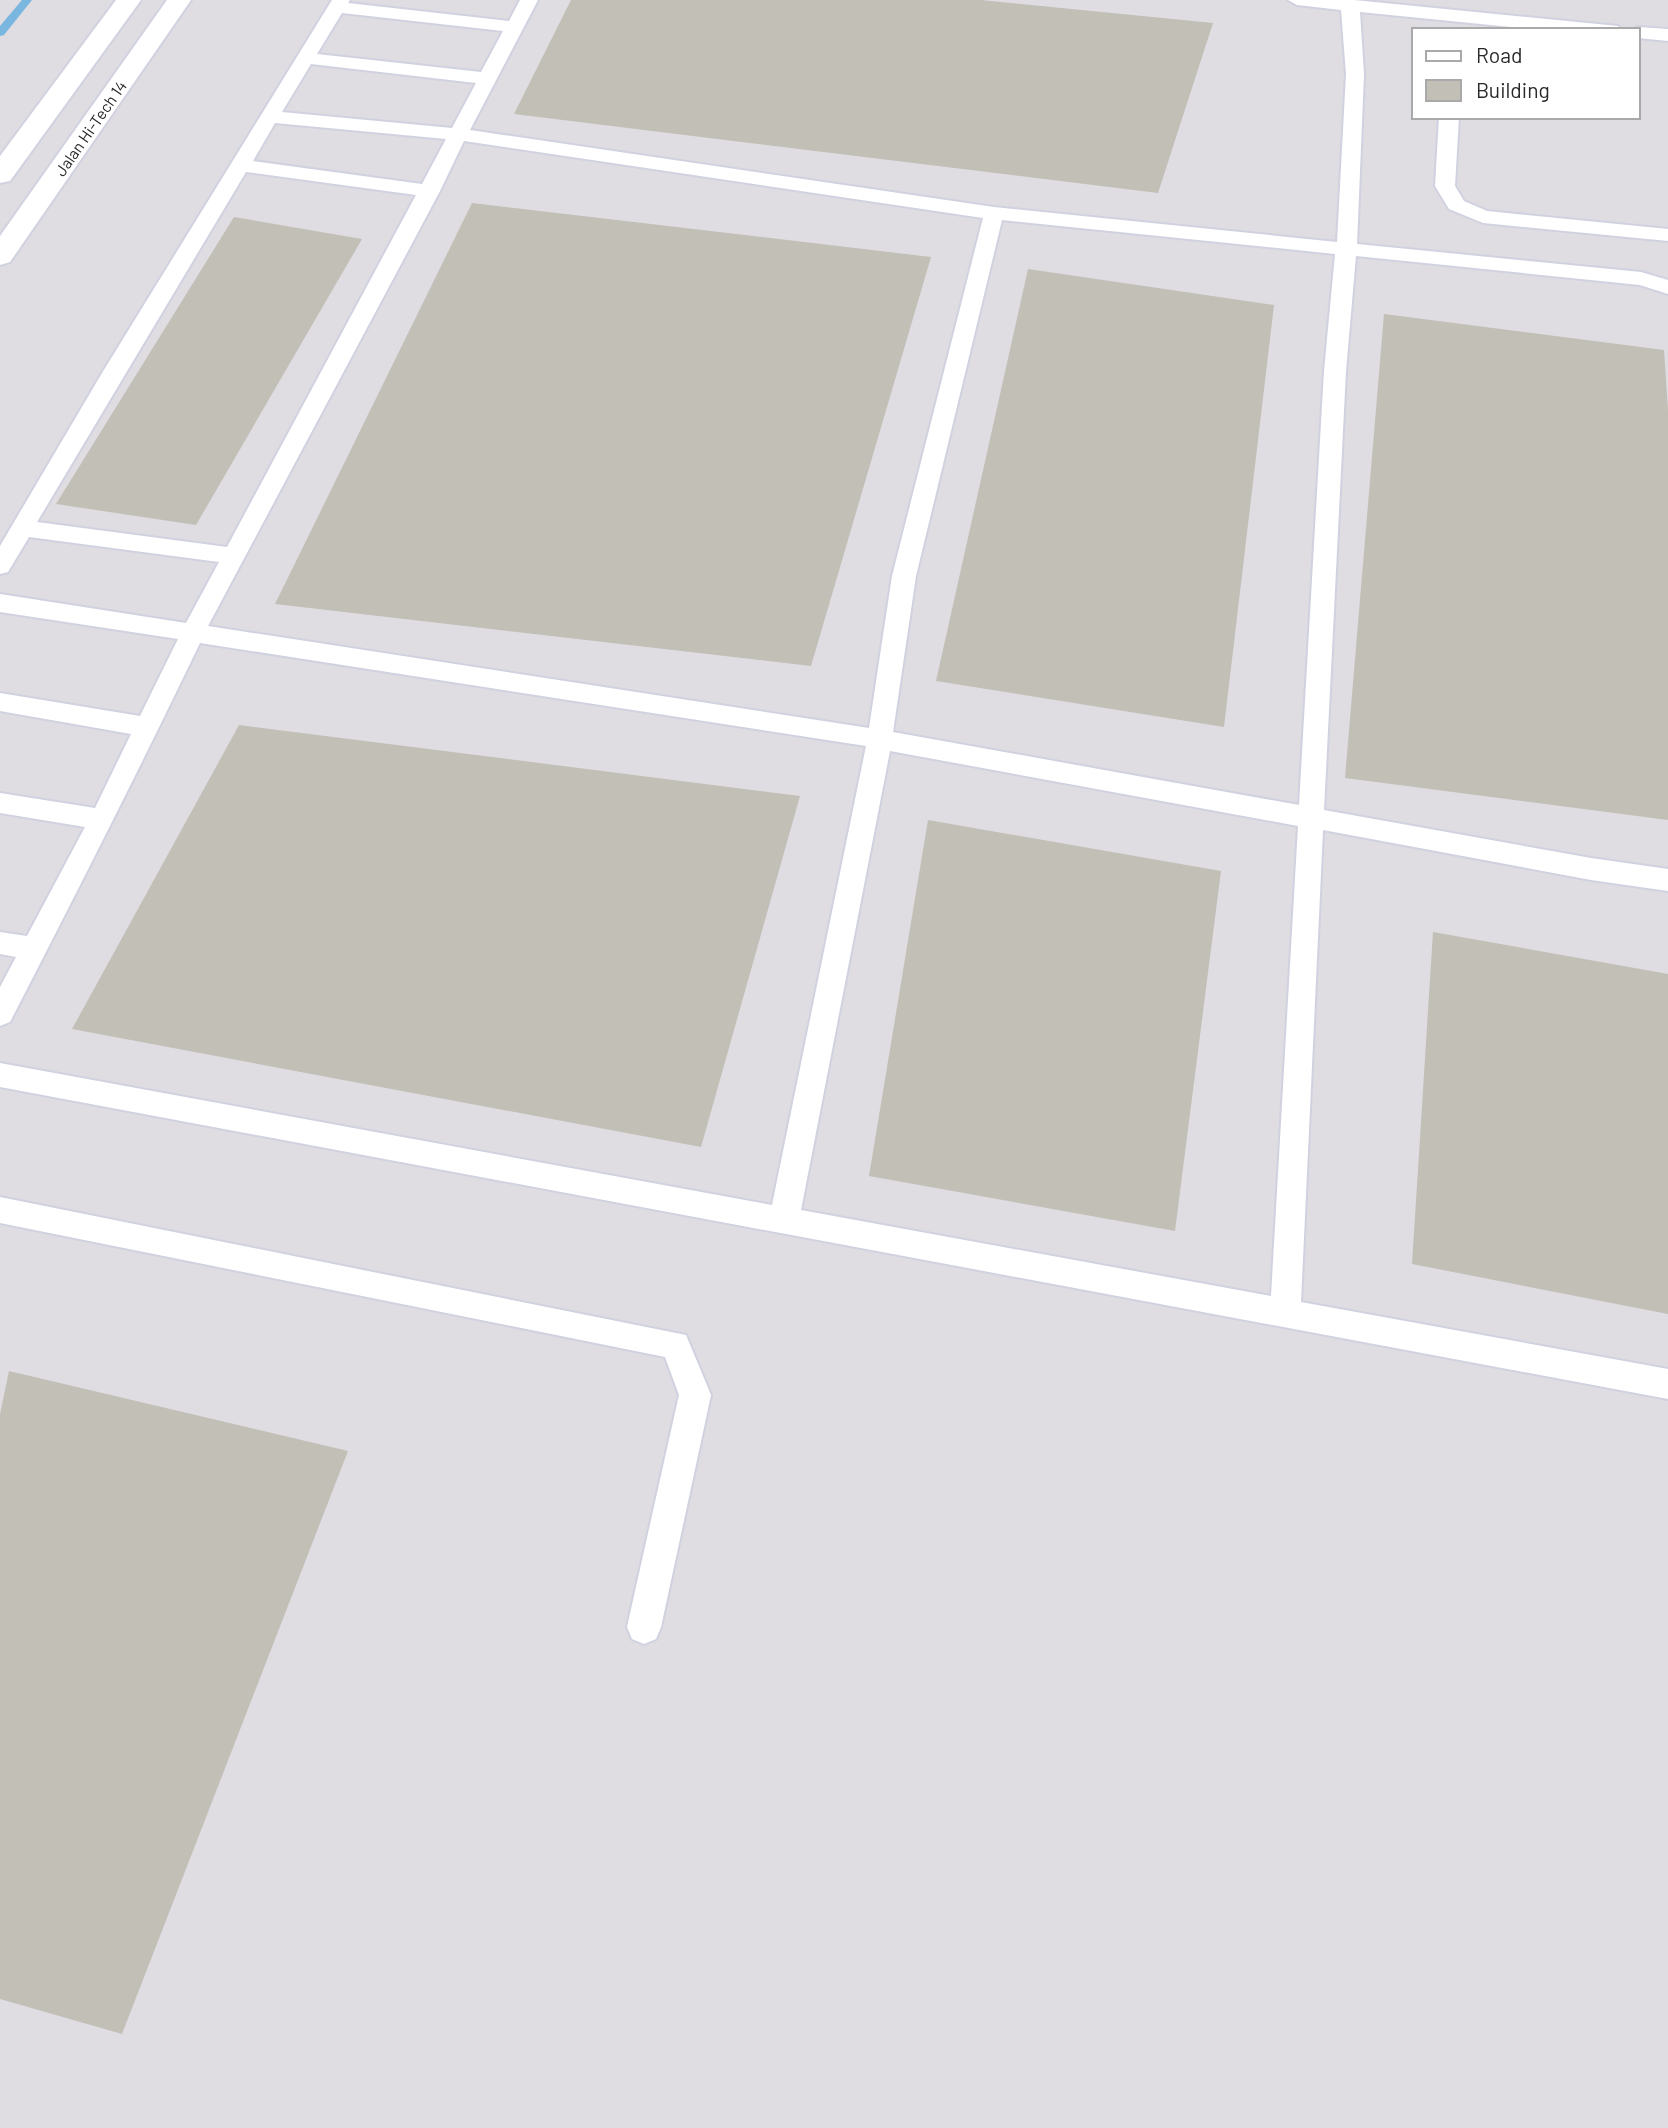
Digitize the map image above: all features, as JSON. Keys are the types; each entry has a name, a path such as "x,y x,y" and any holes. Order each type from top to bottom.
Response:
{"street":[{"path":"0,175 130,0"},
{"name":"Jalan Hi-Tech 14","path":"0,256 179,0"}],"lane":[{"path":"0,1014 149,727 193,633 430,191 529,0"},
{"path":"1297,0 1350,5 1454,24 1559,28"},
{"path":"0,566 113,373 339,3 515,27"},
{"path":"1285,1312 1335,371 1346,249 1355,74 1350,5"},
{"path":"1640,32 1668,35"},
{"path":"306,58 489,79"},
{"path":"270,117 459,135 994,213 1641,279 1668,287"},
{"path":"1449,119 1445,186 1456,205 1483,217 1668,234"},
{"path":"241,165 430,191"},
{"path":"784,1220 880,739 904,576 994,213"},
{"path":"23,528 234,556"},
{"path":"0,603 880,739 1312,819 1668,880"},
{"path":"0,702 149,727"},
{"path":"0,803 102,819"},
{"path":"0,943 35,948"},
{"path":"0,1075 1668,1384"},
{"path":"0,1210 676,1345 695,1395 644,1627"}],"shaded area":[{"path":"0,0 1668,0 1668,2128 0,2128"}],"building":[{"path":"571,0 981,0 1213,23 1158,193 514,114"},
{"path":"472,203 931,257 811,666 275,604"},
{"path":"234,217 362,239 196,525 56,504"},
{"path":"1028,269 1274,305 1224,727 936,681"},
{"path":"1384,314 1664,350 1668,410 1668,820 1345,778"},
{"path":"239,725 800,796 701,1147 72,1029"},
{"path":"928,820 1221,871 1175,1231 869,1176"},
{"path":"1433,932 1668,974 1668,1314 1412,1264"},
{"path":"9,1371 348,1451 122,2034 0,1999 0,1414"}],"waterway":[{"path":"0,33 27,0"}]}
